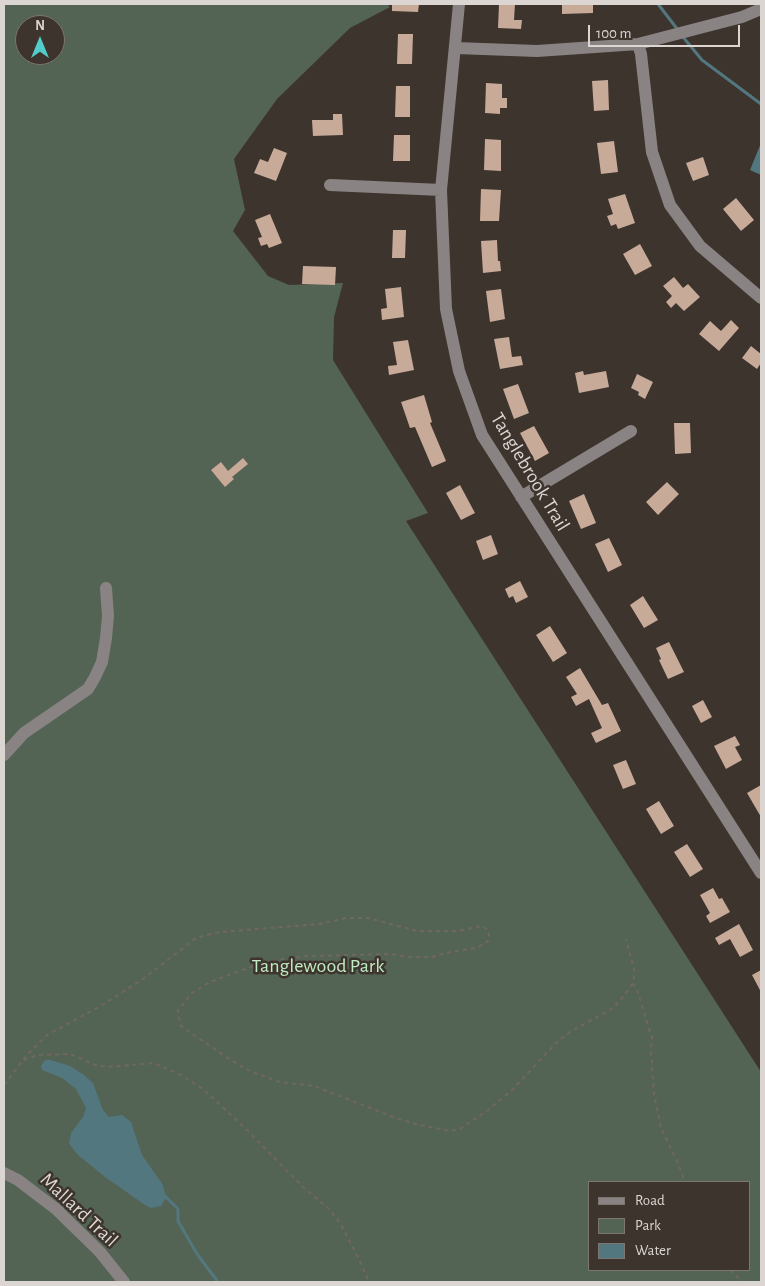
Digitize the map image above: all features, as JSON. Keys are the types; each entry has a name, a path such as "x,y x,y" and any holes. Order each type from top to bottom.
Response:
{"street":[{"name":"Tanglebrook Trail","path":"459,4 441,190 446,309 459,371 482,435 761,873"},
{"path":"456,48 537,51 638,44 742,16 761,9"},
{"path":"638,44 641,54 652,152 670,205 700,246 761,298"},
{"path":"330,186 441,190"},
{"path":"521,497 631,432"},
{"path":"4,755 24,733 88,689 102,662 108,616 106,588"},
{"name":"Mallard Trail","path":"4,1173 18,1180 56,1209 85,1236 124,1282"}],"path":[{"path":"4,1085 23,1060 47,1035 99,1007 142,979 196,938 220,932 320,924 346,918 368,918 417,931 458,931 481,926 487,929 489,934 489,940 484,944 476,948 432,957 406,957 391,954 308,956 256,965 210,982 192,993 178,1010 180,1025 252,1072 280,1082 314,1086 396,1118 436,1129 451,1131 465,1126 488,1110 510,1091 558,1041 570,1032 613,1008 632,984 635,973 626,939"},
{"path":"632,984 636,988 652,1038 654,1094 660,1128 685,1181"},
{"path":"23,1060 43,1054 70,1054 107,1068 154,1063 180,1075 203,1089 244,1127 304,1188 329,1209 340,1223 369,1282"},
{"path":"731,1271 743,1282"}],"green space":[{"name":"Tanglewood Park","path":"4,4 387,4 390,7 350,28 277,99 234,159 245,210 233,231 268,276 289,285 343,283 334,317 333,360 428,513 406,521 761,1072 761,1282 4,1282"}],"water":[{"path":"761,143 761,175 750,170"},
{"path":"45,1060 70,1066 84,1075 93,1083 103,1110 109,1117 122,1115 131,1122 142,1155 163,1185 166,1198 161,1206 151,1208 145,1205 105,1177 77,1154 69,1144 71,1133 83,1117 86,1108 76,1089 62,1078 42,1070 41,1066"}],"building":[{"path":"392,4 419,4 418,12 392,11"},
{"path":"499,4 515,4 514,20 522,20 521,29 498,28"},
{"path":"562,4 593,4 593,13 562,14"},
{"path":"398,34 413,34 412,64 397,64"},
{"path":"608,80 609,110 594,111 592,81"},
{"path":"486,83 502,84 502,98 507,98 507,108 500,108 500,114 485,113"},
{"path":"396,86 410,86 410,117 395,117"},
{"path":"333,114 342,114 343,135 313,136 312,120 333,120"},
{"path":"394,135 410,135 410,161 393,161"},
{"path":"485,139 501,140 501,171 484,170"},
{"path":"614,141 618,172 601,174 597,143"},
{"path":"274,148 287,153 276,181 254,173 260,159 268,162"},
{"path":"703,157 709,175 693,181 686,163"},
{"path":"481,189 501,190 499,221 480,221"},
{"path":"625,194 635,223 618,229 616,224 611,226 607,216 613,214 608,199"},
{"path":"736,198 754,220 741,231 723,209"},
{"path":"270,214 282,243 269,248 267,244 261,246 258,238 262,237 255,220"},
{"path":"393,230 406,230 405,258 392,258"},
{"path":"497,240 498,261 500,261 501,271 483,273 481,241"},
{"path":"640,244 652,266 635,275 623,254"},
{"path":"303,266 336,267 335,285 302,284"},
{"path":"674,277 683,288 688,284 700,297 684,311 676,303 671,308 666,302 672,296 663,286"},
{"path":"401,287 404,317 382,320 381,309 387,308 385,289"},
{"path":"501,289 505,319 490,322 486,291"},
{"path":"731,320 739,328 719,351 699,334 710,321 721,331"},
{"path":"509,337 512,357 521,356 523,365 500,369 494,339"},
{"path":"408,340 414,370 389,375 388,366 397,365 393,342"},
{"path":"751,346 761,354 761,363 757,369 742,358"},
{"path":"583,371 584,375 606,371 609,387 579,393 575,373"},
{"path":"637,374 653,382 645,399 638,395 639,392 631,388"},
{"path":"518,384 529,413 514,419 503,389"},
{"path":"424,395 432,422 430,423 446,461 432,467 415,427 410,428 401,402"},
{"path":"674,423 690,423 691,453 675,454"},
{"path":"534,426 549,453 535,461 520,433"},
{"path":"243,458 248,464 232,477 234,479 225,487 211,470 221,462 228,471"},
{"path":"667,482 679,494 658,515 646,502"},
{"path":"460,485 475,513 461,520 446,493"},
{"path":"584,494 596,523 581,529 569,501"},
{"path":"491,535 498,554 483,560 476,541"},
{"path":"609,538 622,565 608,572 595,544"},
{"path":"520,581 528,597 516,603 513,596 509,598 505,589"},
{"path":"643,596 658,620 644,628 630,605"},
{"path":"550,626 567,653 553,662 536,635"},
{"path":"669,642 684,672 668,679 659,660 661,659 656,648"},
{"path":"580,668 602,705 608,703 621,731 596,743 591,733 602,728 589,699 576,706 571,697 577,694 566,677"},
{"path":"703,700 712,717 701,723 692,706"},
{"path":"735,736 740,745 735,747 742,760 726,769 714,746"},
{"path":"626,760 636,784 623,789 613,765"},
{"path":"761,785 761,817 747,793"},
{"path":"659,801 674,826 661,834 646,809"},
{"path":"687,844 703,869 690,877 674,852"},
{"path":"713,888 719,899 722,898 730,912 710,923 706,916 710,913 700,895"},
{"path":"739,924 753,950 740,957 730,939 719,945 715,938"},
{"path":"761,970 761,992 752,975"}],"waterway":[{"path":"658,4 678,30"},
{"path":"683,37 702,60 761,104"},
{"path":"164,1195 178,1209 178,1221 197,1254 218,1282"}]}
